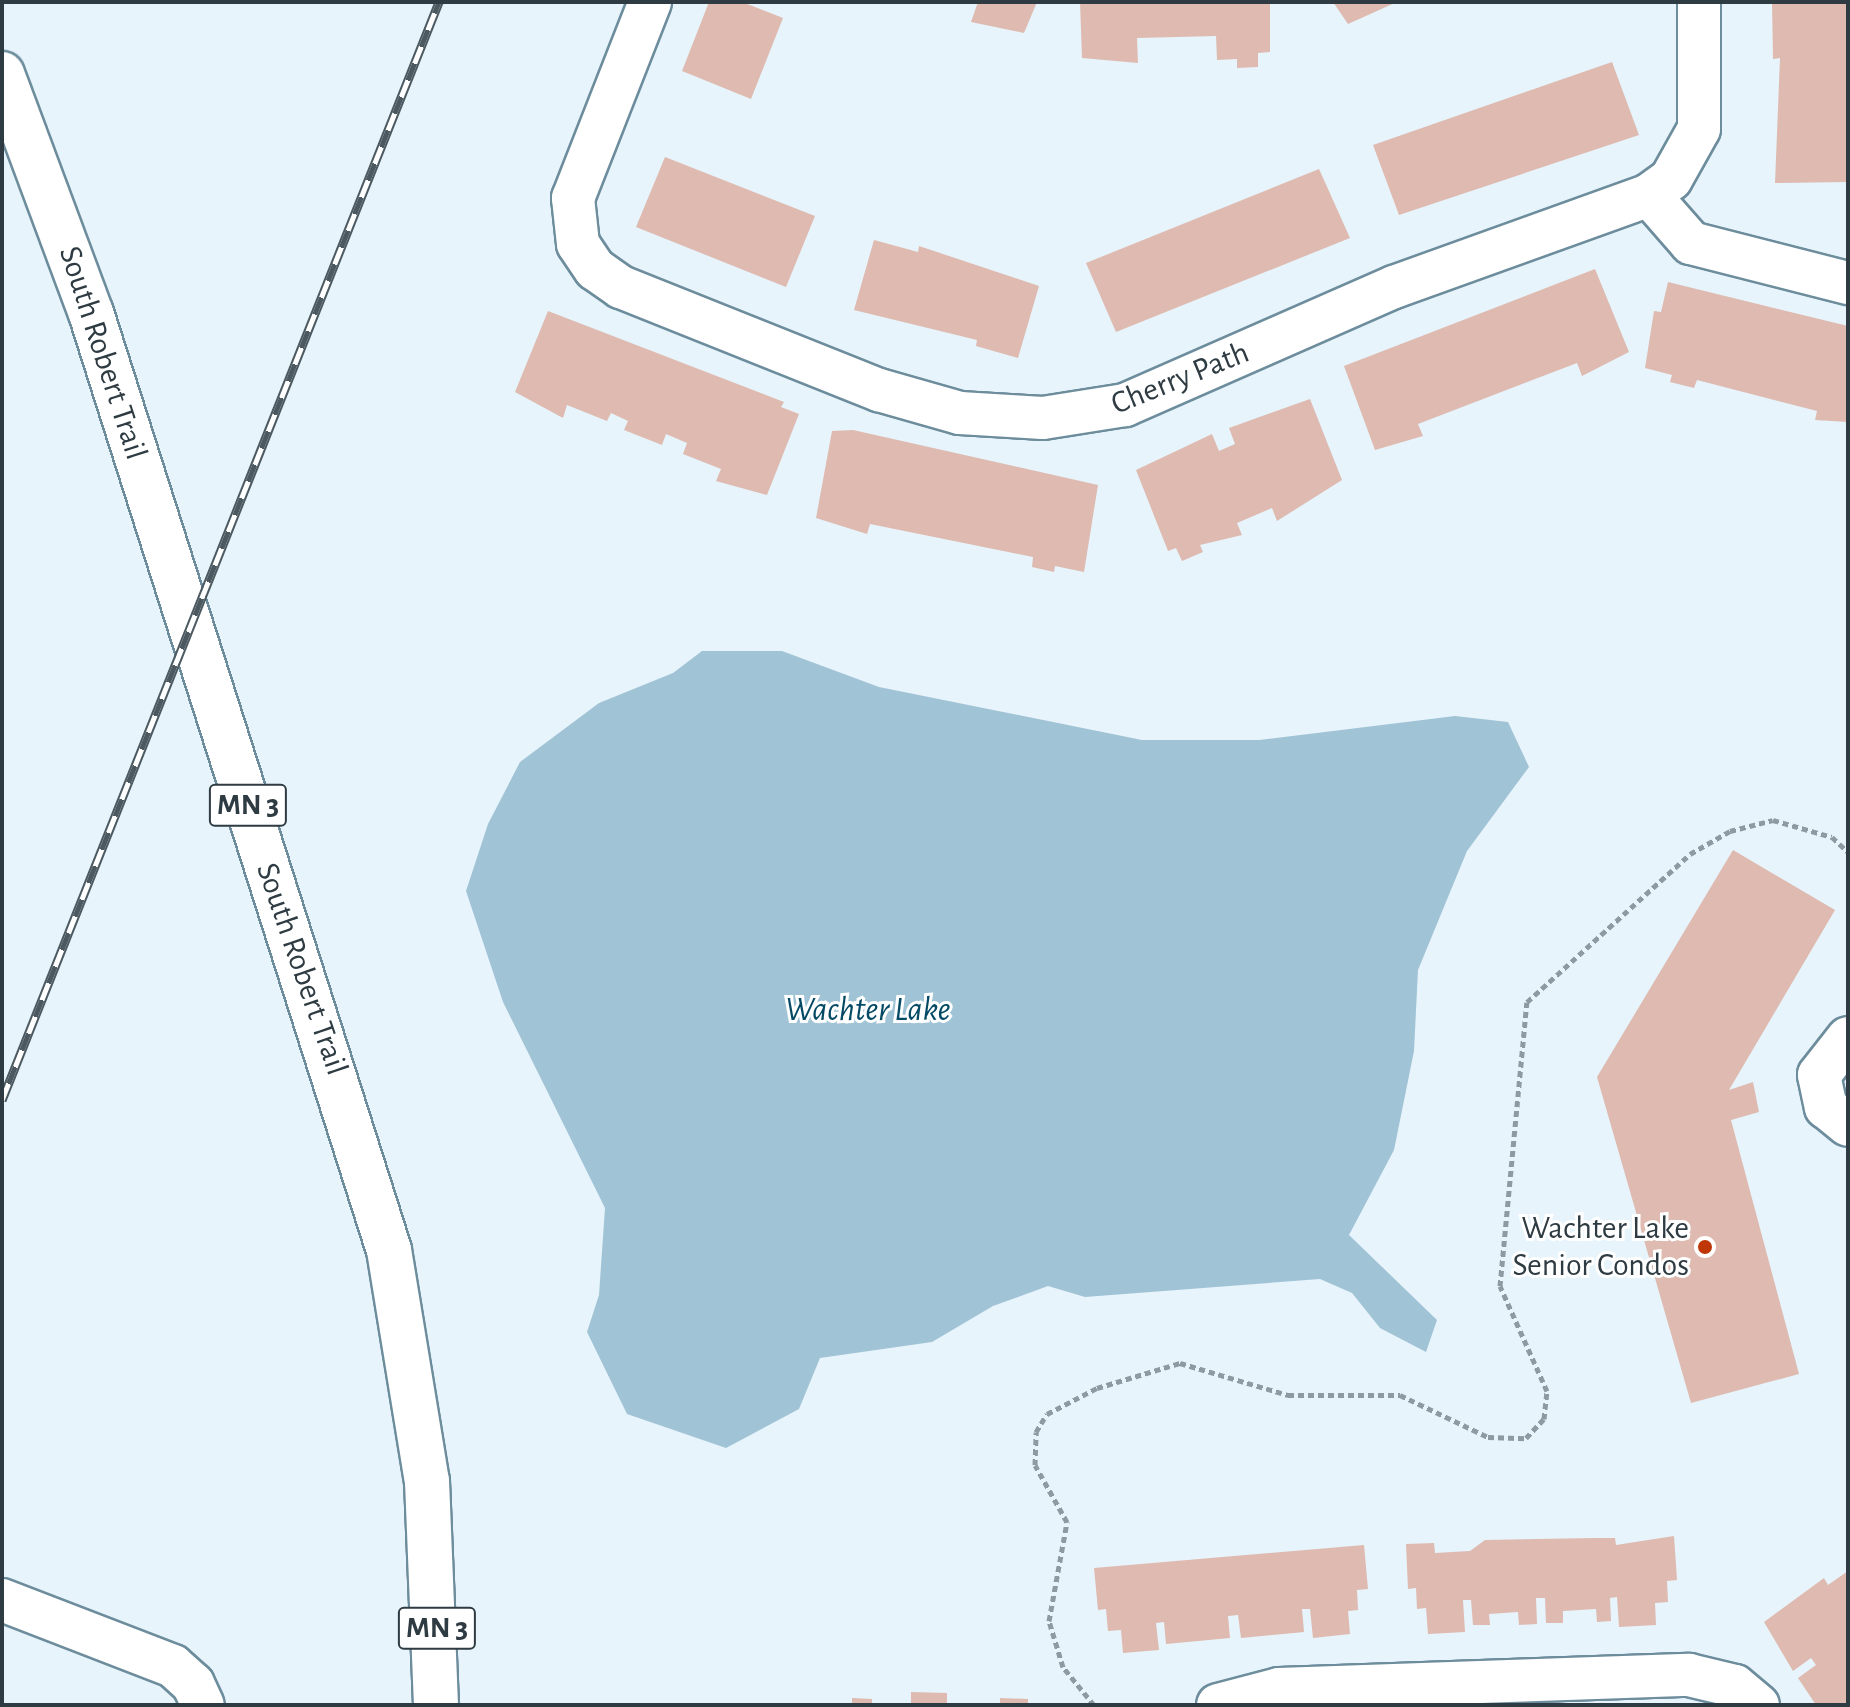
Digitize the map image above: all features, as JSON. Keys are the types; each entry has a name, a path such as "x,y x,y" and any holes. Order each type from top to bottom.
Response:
{"main road":[{"name":"South Robert Trail","path":"2,74 100,341 389,1250 427,1481 436,1705"}],"street":[{"name":"Cherry Path","path":"650,2 573,198 573,229 585,257 621,287 879,390 960,413 1043,418 1125,405 1394,287 1649,195 1671,179 1699,129 1699,2"},
{"path":"1649,195 1691,243 1848,283"},
{"path":"1848,1038 1819,1075 1826,1107 1848,1125"},
{"path":"2,1600 173,1666 203,1705"},
{"path":"1218,1705 1265,1691 1372,1695 1689,1675 1735,1686 1758,1705"}],"path":[{"path":"1094,1705 1063,1667 1049,1621 1067,1522 1035,1465 1036,1432 1047,1414 1097,1388 1180,1363 1288,1395 1400,1395 1488,1437 1526,1438 1544,1419 1547,1391 1500,1286 1527,1002 1690,854 1730,831 1773,820 1832,837 1848,852"}],"water":[{"name":"Wachter Lake","path":"702,651 782,651 879,687 1142,740 1259,740 1455,716 1508,722 1529,767 1467,851 1418,970 1414,1051 1394,1150 1349,1235 1437,1320 1426,1352 1380,1328 1352,1293 1320,1279 1085,1297 1048,1286 993,1306 932,1342 820,1358 799,1409 726,1448 627,1414 587,1332 599,1295 605,1208 503,1002 466,891 488,824 520,762 599,703 673,673"}],"building":[{"path":"709,2 742,2 783,18 751,99 682,71"},
{"path":"978,2 1037,2 1024,33 971,22"},
{"path":"1080,2 1270,2 1270,52 1258,53 1258,67 1237,68 1237,59 1217,60 1216,36 1137,38 1138,63 1082,58"},
{"path":"1333,2 1397,2 1348,24"},
{"path":"1772,2 1846,2 1848,182 1775,183 1780,58 1773,59"},
{"path":"1612,62 1639,135 1399,215 1373,145"},
{"path":"665,157 815,216 786,287 636,227"},
{"path":"1319,169 1350,238 1116,332 1086,263"},
{"path":"874,240 918,252 919,246 1039,286 1018,358 976,346 977,340 854,310"},
{"path":"1595,269 1629,352 1582,376 1577,363 1418,424 1423,436 1375,450 1344,366"},
{"path":"1668,282 1848,326 1848,422 1815,420 1817,411 1697,380 1694,388 1670,382 1672,375 1645,368 1654,311 1661,312"},
{"path":"548,311 784,402 781,407 799,414 767,495 716,481 721,469 683,454 687,443 666,434 662,445 624,430 628,421 611,413 607,421 567,405 563,418 515,392"},
{"path":"1310,399 1342,480 1277,521 1272,508 1237,523 1242,535 1200,545 1203,552 1182,561 1176,548 1168,551 1136,470 1212,434 1219,451 1235,444 1229,428"},
{"path":"853,430 1098,485 1084,572 1055,566 1054,572 1032,567 1033,557 870,524 867,534 816,518 832,431"},
{"name":"Wachter Lake Senior Condos","path":"1733,850 1835,910 1729,1090 1753,1082 1759,1112 1731,1120 1799,1374 1691,1403 1597,1077"},
{"path":"1674,1536 1677,1580 1667,1581 1668,1602 1655,1603 1656,1625 1619,1627 1617,1597 1610,1598 1611,1621 1597,1622 1596,1609 1563,1611 1563,1623 1546,1623 1545,1598 1536,1598 1537,1624 1519,1625 1518,1612 1489,1614 1490,1625 1473,1625 1471,1600 1463,1600 1465,1632 1428,1634 1426,1608 1417,1609 1416,1588 1408,1589 1406,1544 1434,1543 1435,1553 1470,1551 1485,1540 1615,1538 1616,1545"},
{"path":"1364,1545 1368,1589 1357,1590 1358,1610 1348,1611 1350,1634 1313,1638 1310,1609 1302,1609 1304,1632 1241,1638 1238,1615 1228,1616 1230,1638 1166,1644 1164,1622 1156,1623 1159,1650 1123,1653 1121,1630 1108,1631 1106,1609 1098,1610 1094,1568"},
{"path":"1848,1571 1848,1705 1816,1705 1798,1678 1816,1665 1811,1658 1793,1671 1764,1622 1824,1578 1828,1585"},
{"path":"911,1692 947,1693 947,1705 911,1705"},
{"path":"852,1698 872,1699 872,1705 852,1705"},
{"path":"1000,1698 1028,1699 1028,1705 1000,1705"}],"railway":[{"path":"2,1100 439,2"}],"place":[{"name":"Wachter Lake Senior Condos","path":"1705,1247"}]}
